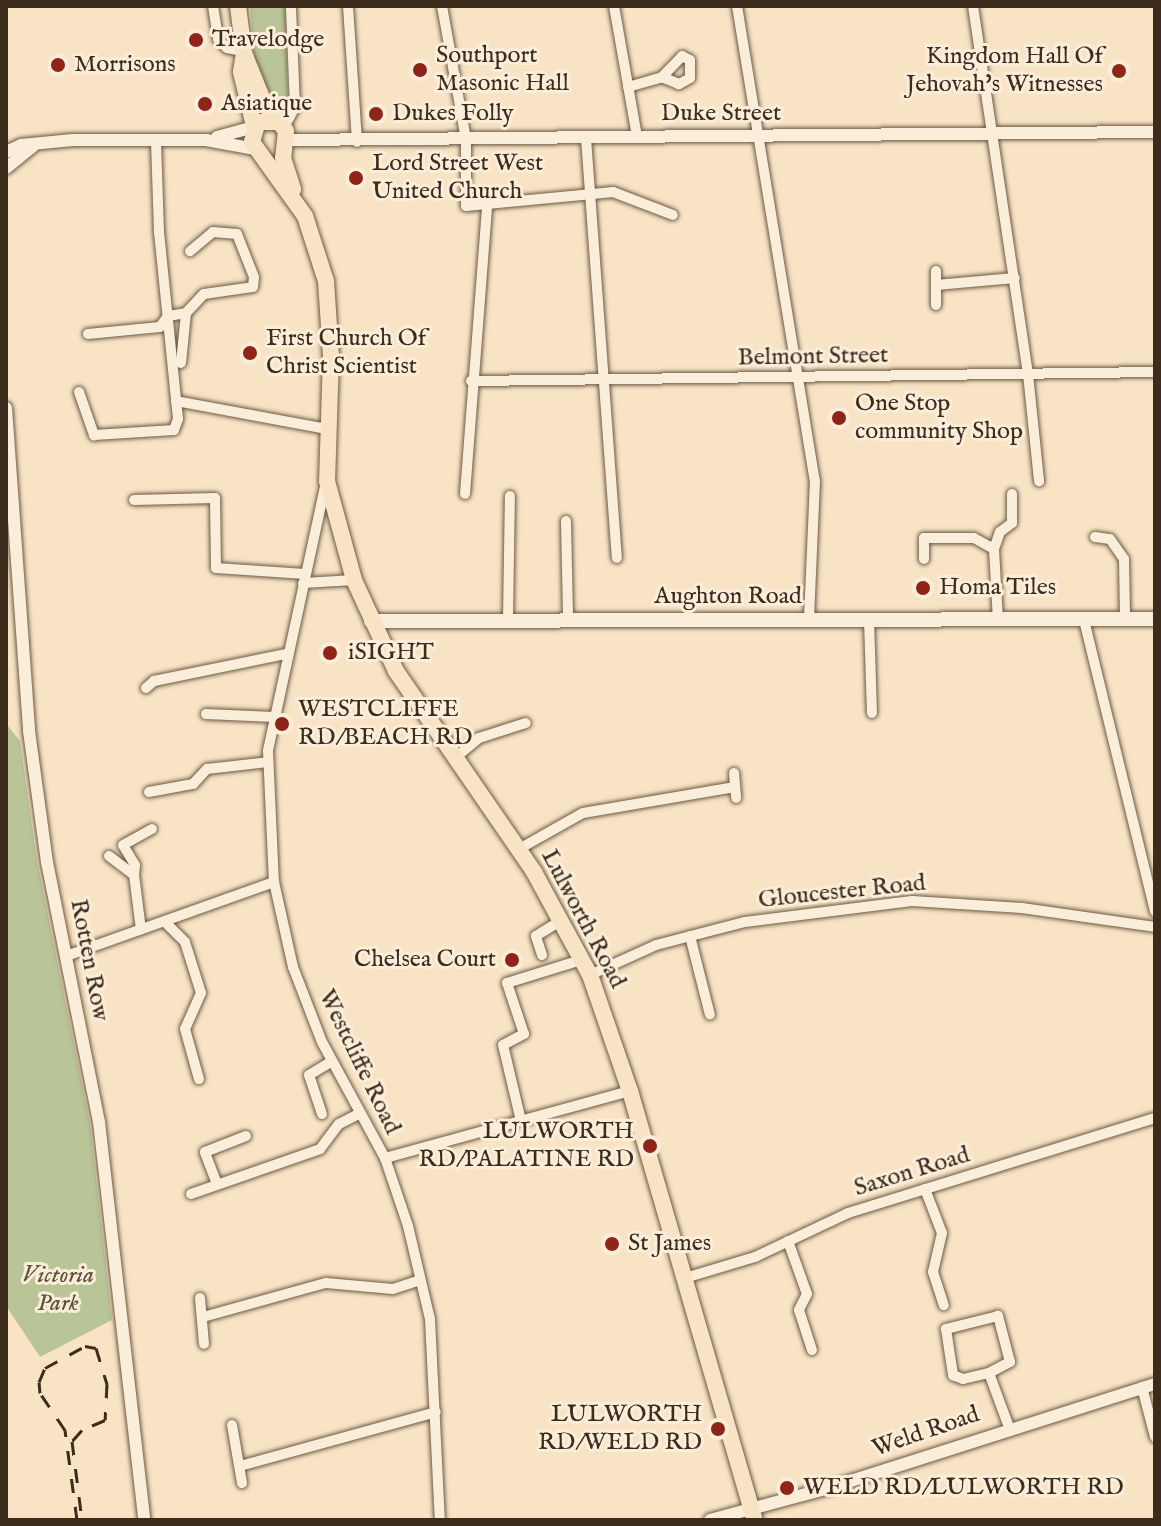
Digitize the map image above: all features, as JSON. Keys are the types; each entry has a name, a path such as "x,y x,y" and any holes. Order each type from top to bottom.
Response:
{"highway":[{"path":"238,6 244,52 265,105 283,134 285,167 299,206"},
{"path":"244,52 241,72 256,149 299,206"},
{"path":"254,127 265,119 283,134"},
{"path":"256,149 273,154 283,134"},
{"name":"Lulworth Road","path":"299,206 318,250 331,311 327,481 354,580 396,671 519,849 590,975 630,1091 753,1513"}],"main road":[{"name":"Aughton Road","path":"371,621 508,618 1155,619"}],"street":[{"path":"213,6 218,39 227,48 244,52"},
{"path":"283,134 295,107 291,6"},
{"path":"348,6 357,142"},
{"path":"442,6 466,139 466,206 487,207 613,192 673,215"},
{"path":"614,6 637,136"},
{"path":"737,6 802,376 815,481 809,619"},
{"path":"973,6 995,134 1028,374 1039,481"},
{"path":"628,87 662,77"},
{"path":"206,140 254,127"},
{"name":"Duke Street","path":"283,134 357,142 637,136 1155,132"},
{"path":"586,138 617,558"},
{"path":"6,152 40,142 206,140 256,149"},
{"path":"79,392 94,435 174,430 176,401 156,141"},
{"path":"6,168 40,142"},
{"path":"465,494 471,381 487,207"},
{"path":"88,334 160,327 168,316 186,313 218,289 253,287 254,277 241,242 229,231 213,232 190,251"},
{"path":"936,271 936,305"},
{"path":"936,285 1015,278"},
{"path":"181,363 186,313"},
{"name":"Belmont Street","path":"471,381 606,382 802,376 1155,372"},
{"path":"176,401 327,429"},
{"name":"Rotten Row","path":"6,408 29,731 66,956 99,1122 144,1520"},
{"name":"Westcliffe Road","path":"327,481 286,654 268,762 274,882 293,967 332,1061 385,1158 420,1280 430,1319 440,1520"},
{"path":"998,621 994,549 1000,532 1012,523 1012,494"},
{"path":"508,618 510,496"},
{"path":"134,500 215,498 216,568 304,579 354,580"},
{"path":"566,521 568,618"},
{"path":"1095,537 1110,539 1124,559 1125,618"},
{"path":"924,559 924,538 974,538 994,549"},
{"path":"869,619 872,713"},
{"path":"1084,620 1155,911"},
{"path":"146,688 154,681 286,654"},
{"path":"206,714 274,717"},
{"path":"455,758 479,738 526,723"},
{"path":"149,792 193,784 207,769 268,762"},
{"path":"519,849 583,813 736,792 734,773"},
{"path":"141,930 135,865 123,845 152,829"},
{"path":"109,856 134,875"},
{"path":"66,956 274,882"},
{"name":"Gloucester Road","path":"590,975 656,945 745,922 912,901 1022,908 1155,927"},
{"path":"542,955 536,936 560,921"},
{"path":"165,922 185,942 201,993 185,1029 199,1079"},
{"path":"690,936 710,1015"},
{"path":"521,1121 503,1045 524,1034 507,983 581,960"},
{"path":"322,1114 309,1075 332,1061"},
{"path":"385,1158 630,1091"},
{"path":"191,1194 320,1149 339,1124 359,1114"},
{"name":"Saxon Road","path":"685,1278 788,1241 848,1213 1155,1118"},
{"path":"217,1184 205,1152 246,1136"},
{"path":"925,1189 942,1233 933,1272 944,1305"},
{"path":"788,1241 807,1294 799,1310 812,1350"},
{"path":"203,1317 326,1283 393,1289 420,1280"},
{"path":"200,1298 204,1344"},
{"path":"998,1316 1010,1362 989,1373 963,1379 953,1375 946,1329 998,1316"},
{"path":"989,1373 1009,1427"},
{"path":"1148,1386 1155,1437"},
{"name":"Weld Road","path":"710,1520 753,1513 1009,1427 1148,1386"},
{"path":"240,1466 436,1412"},
{"path":"232,1425 242,1483"}],"green space":[{"path":"250,6 285,6 288,99 281,115 255,64"},
{"name":"Victoria Park","path":"6,707 8,726 20,741 37,861 90,1124 112,1320 40,1357 6,1306"}],"railway":[{"path":"77,1520 65,1430 40,1393 39,1382 45,1368 85,1346 96,1348 107,1384 105,1420 82,1430 72,1441 82,1520"}],"place":[{"name":"Travelodge","path":"196,40"},
{"name":"Morrisons","path":"58,65"},
{"name":"Southport Masonic Hall","path":"420,70"},
{"name":"Kingdom Hall Of Jehovah's Witnesses","path":"1119,71"},
{"name":"Asiatique","path":"205,104"},
{"name":"Dukes Folly","path":"376,114"},
{"name":"Lord Street West United Church","path":"356,178"},
{"name":"First Church Of Christ Scientist","path":"250,353"},
{"name":"One Stop community Shop","path":"839,418"},
{"name":"Homa Tiles","path":"923,588"},
{"name":"iSIGHT","path":"330,653"},
{"name":"WESTCLIFFE RD/BEACH RD","path":"282,724"},
{"name":"Chelsea Court","path":"512,960"},
{"name":"LULWORTH RD/PALATINE RD","path":"650,1146"},
{"name":"St James","path":"612,1244"},
{"name":"LULWORTH RD/WELD RD","path":"718,1429"},
{"name":"WELD RD/LULWORTH RD","path":"787,1488"}]}
